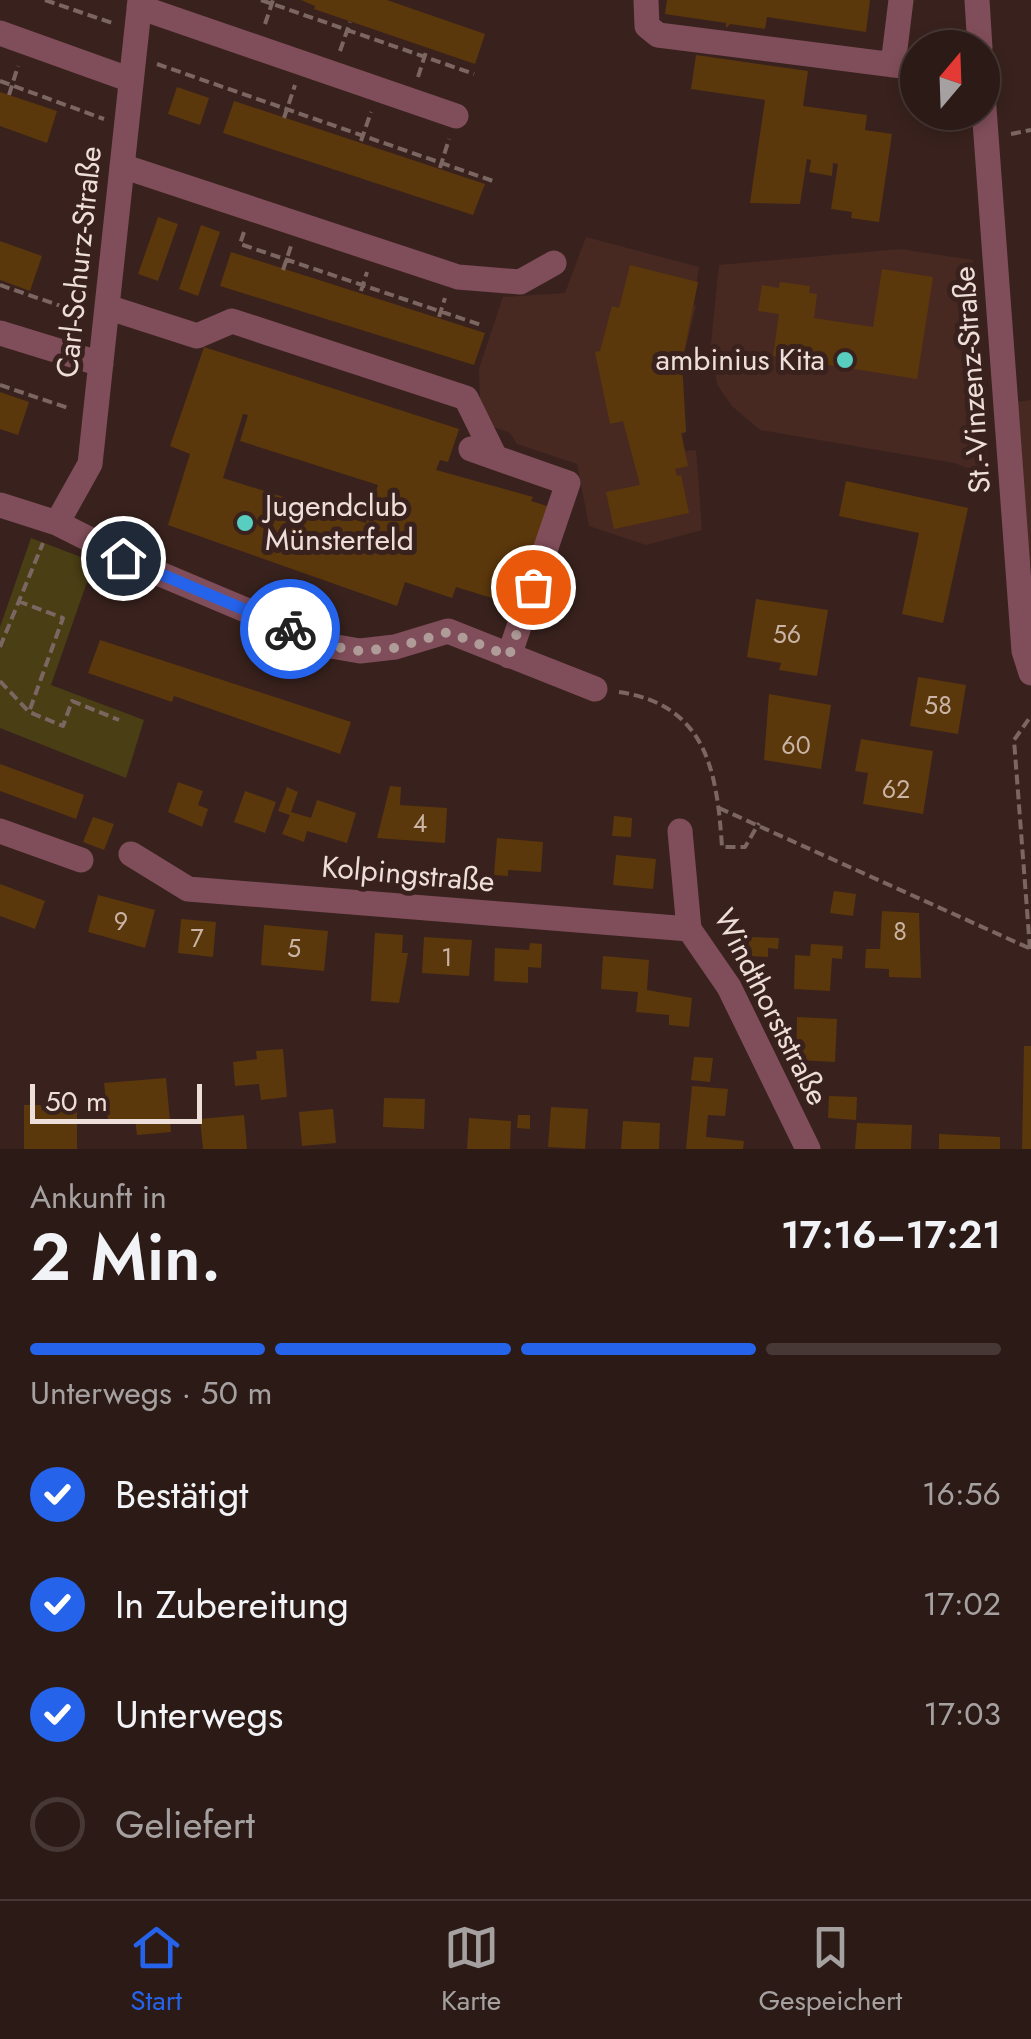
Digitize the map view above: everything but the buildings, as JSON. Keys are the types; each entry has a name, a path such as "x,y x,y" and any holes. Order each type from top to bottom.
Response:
{"street":[{"path":"646,0 648,26 658,34 900,66"},
{"path":"901,0 903,30"},
{"path":"977,0 979,30"},
{"path":"139,4 456,116"},
{"name":"Carl-Schurz-Straße","path":"51,531 90,464 101,364 96,310 138,70 139,4"},
{"path":"0,33 138,70"},
{"name":"St.-Vinzenz-Straße","path":"986,130 1024,650 1031,674"},
{"path":"122,166 458,276 520,282 554,263"},
{"path":"96,310 197,336 232,320 466,398 483,453 568,483 509,656"},
{"path":"0,332 101,364"},
{"path":"0,505 51,531 331,646 360,651 395,648 448,632 595,689"},
{"path":"0,831 81,860"},
{"name":"Windthorststraße","path":"680,831 689,929 729,988 808,1149"},
{"name":"Kolpingstraße","path":"131,854 188,890 689,929"}],"path":[{"path":"45,0 112,23"},
{"path":"262,0 474,74"},
{"path":"333,73 350,22"},
{"path":"9,95 26,42"},
{"path":"411,99 427,48"},
{"path":"284,118 303,62"},
{"path":"138,70 287,108 362,138 493,180"},
{"path":"0,82 104,118"},
{"path":"362,138 378,88"},
{"path":"440,165 456,116"},
{"path":"252,208 240,244 484,326"},
{"path":"0,285 96,310"},
{"path":"0,386 76,411"},
{"path":"0,646 51,531"},
{"path":"18,600 63,618 29,712"},
{"path":"0,681 29,712 63,726 72,702 120,720"},
{"path":"595,689 631,694 675,711 698,733 719,808 722,848 745,848 759,823"},
{"path":"92,709 95,702"},
{"path":"719,808 1031,949 1014,740 1031,716"}],"shaded area":[{"path":"586,237 699,267 693,304 696,306 682,362 686,432 682,434 685,451 696,450 702,530 646,545 589,526 577,464 517,444 510,433 491,426 480,399 479,369 503,297 565,293"},
{"name":"ambinius Kita","path":"900,249 973,260 988,475 954,463 760,430 732,406 718,386 710,353 719,265"},
{"path":"1031,400 1031,564 1029,565 1017,402"},
{"path":"31,538 94,562 51,685 144,720 126,778 0,728 0,627"}],"way so far":[{"path":"290,629 352,651 395,648 448,632 509,656 533,587"}],"place":[{"name":"ambinius Kita","path":"845,360"},
{"name":"Jugendclub Münsterfeld","path":"245,523"}],"route":[{"path":"123,558 290,629"}]}
